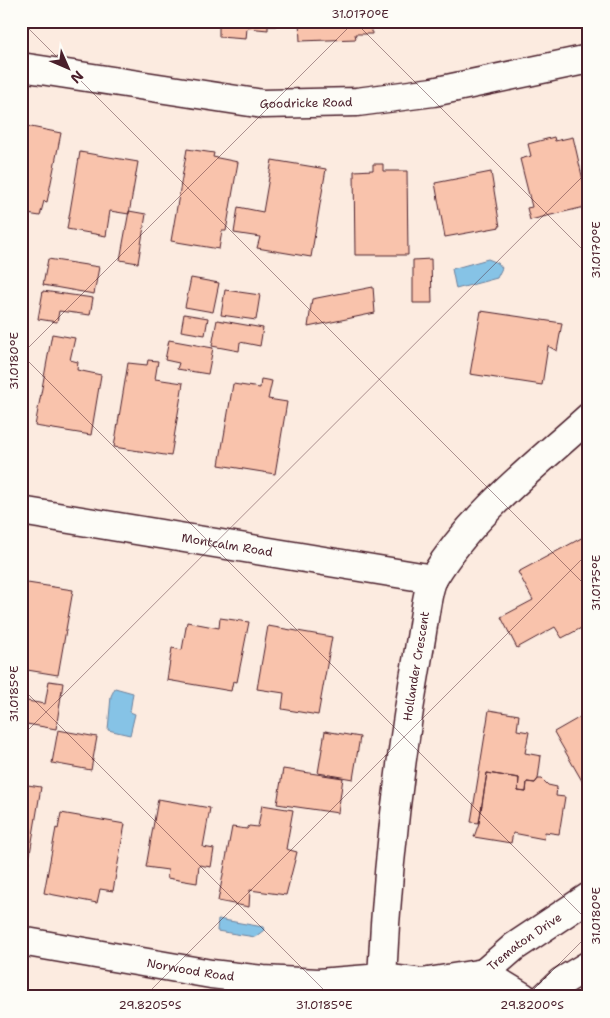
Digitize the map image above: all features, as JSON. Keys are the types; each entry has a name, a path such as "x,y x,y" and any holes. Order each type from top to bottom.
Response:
{"street":[{"name":"Goodricke Road","path":"21,67 272,104 357,102 433,92 589,59"},
{"name":"Hollander Crescent","path":"382,978 386,892 394,807 407,713 433,579 475,523 589,417"},
{"name":"Montcalm Road","path":"21,511 433,579"},
{"name":"Trematon Drive","path":"470,997 484,973 514,946 589,897"},
{"name":"Norwood Road","path":"21,941 211,974 263,980 318,983 382,978 427,990 484,973"},
{"path":"545,997 561,982 589,965"},
{"path":"484,973 523,997"}],"water":[{"path":"488,259 498,263 502,268 497,278 456,289 452,269"},
{"path":"115,688 133,693 130,712 135,714 130,735 108,730 111,696"},
{"path":"218,919 263,927 264,930 255,937 217,931"}],"building":[{"path":"204,21 277,21 276,26 268,26 268,30 247,28 246,39 219,37 219,26 204,25"},
{"path":"299,21 371,21 372,34 355,34 356,39 300,41"},
{"path":"21,125 61,133 47,202 44,201 40,216 21,213"},
{"path":"554,137 555,141 573,137 589,206 530,220 527,208 532,207 520,159 531,156 528,144"},
{"path":"187,149 214,153 213,157 238,162 226,231 222,231 219,249 171,241"},
{"path":"80,152 138,162 129,214 110,211 106,236 67,229"},
{"path":"272,160 326,169 311,257 257,248 260,237 234,233 238,207 263,212"},
{"path":"373,164 383,164 383,171 407,171 408,255 355,255 354,171 373,170"},
{"path":"491,172 500,227 445,237 435,183"},
{"path":"129,211 146,214 138,263 120,260"},
{"path":"48,259 99,267 94,294 43,285"},
{"path":"431,259 432,303 413,303 413,260"},
{"path":"191,278 219,283 213,312 185,307"},
{"path":"373,287 375,313 308,327 312,299"},
{"path":"225,290 260,295 256,320 221,315"},
{"path":"43,291 93,298 90,315 59,311 57,322 38,319"},
{"path":"481,311 562,323 557,351 548,346 542,385 470,374"},
{"path":"184,314 208,318 205,335 181,331"},
{"path":"217,320 263,328 260,346 240,342 239,351 212,346"},
{"path":"52,334 75,338 70,360 78,362 77,370 101,375 91,435 35,426"},
{"path":"169,340 213,348 208,374 177,369 179,363 165,360"},
{"path":"148,360 158,361 155,379 183,383 171,456 114,447 128,363 147,365"},
{"path":"261,379 272,381 268,399 287,402 275,474 219,465 233,384 260,388"},
{"path":"589,534 589,624 562,638 555,627 517,648 501,617 533,600 518,572"},
{"path":"21,582 73,590 58,675 21,669"},
{"path":"220,618 249,622 237,682 233,681 231,691 167,680 172,648 182,650 187,622 219,628"},
{"path":"268,626 332,637 318,715 282,709 284,693 257,689"},
{"path":"49,681 63,683 56,729 21,723 21,700 45,704"},
{"path":"489,710 519,715 517,730 529,732 525,753 541,756 538,779 535,783 527,782 526,792 518,791 519,778 487,773 479,823 471,822"},
{"path":"589,712 589,784 585,786 554,732"},
{"path":"58,730 97,737 91,770 52,763"},
{"path":"325,731 360,737 353,779 318,773"},
{"path":"283,769 343,778 338,813 277,804"},
{"path":"487,773 519,778 518,791 526,792 527,782 535,783 538,779 542,779 548,785 557,787 556,796 565,797 559,834 545,832 544,839 513,833 511,843 474,837 479,823"},
{"path":"21,784 41,787 26,878 21,877"},
{"path":"158,799 210,808 203,847 214,849 211,867 199,865 197,883 167,878 168,870 146,867"},
{"path":"262,805 293,810 286,849 297,852 286,895 250,890 249,907 218,901 232,827 247,829 249,826 258,827"},
{"path":"61,813 125,824 113,891 100,889 97,903 44,893 56,828 58,829"},
{"path":"68,992 88,997 67,997"}]}
